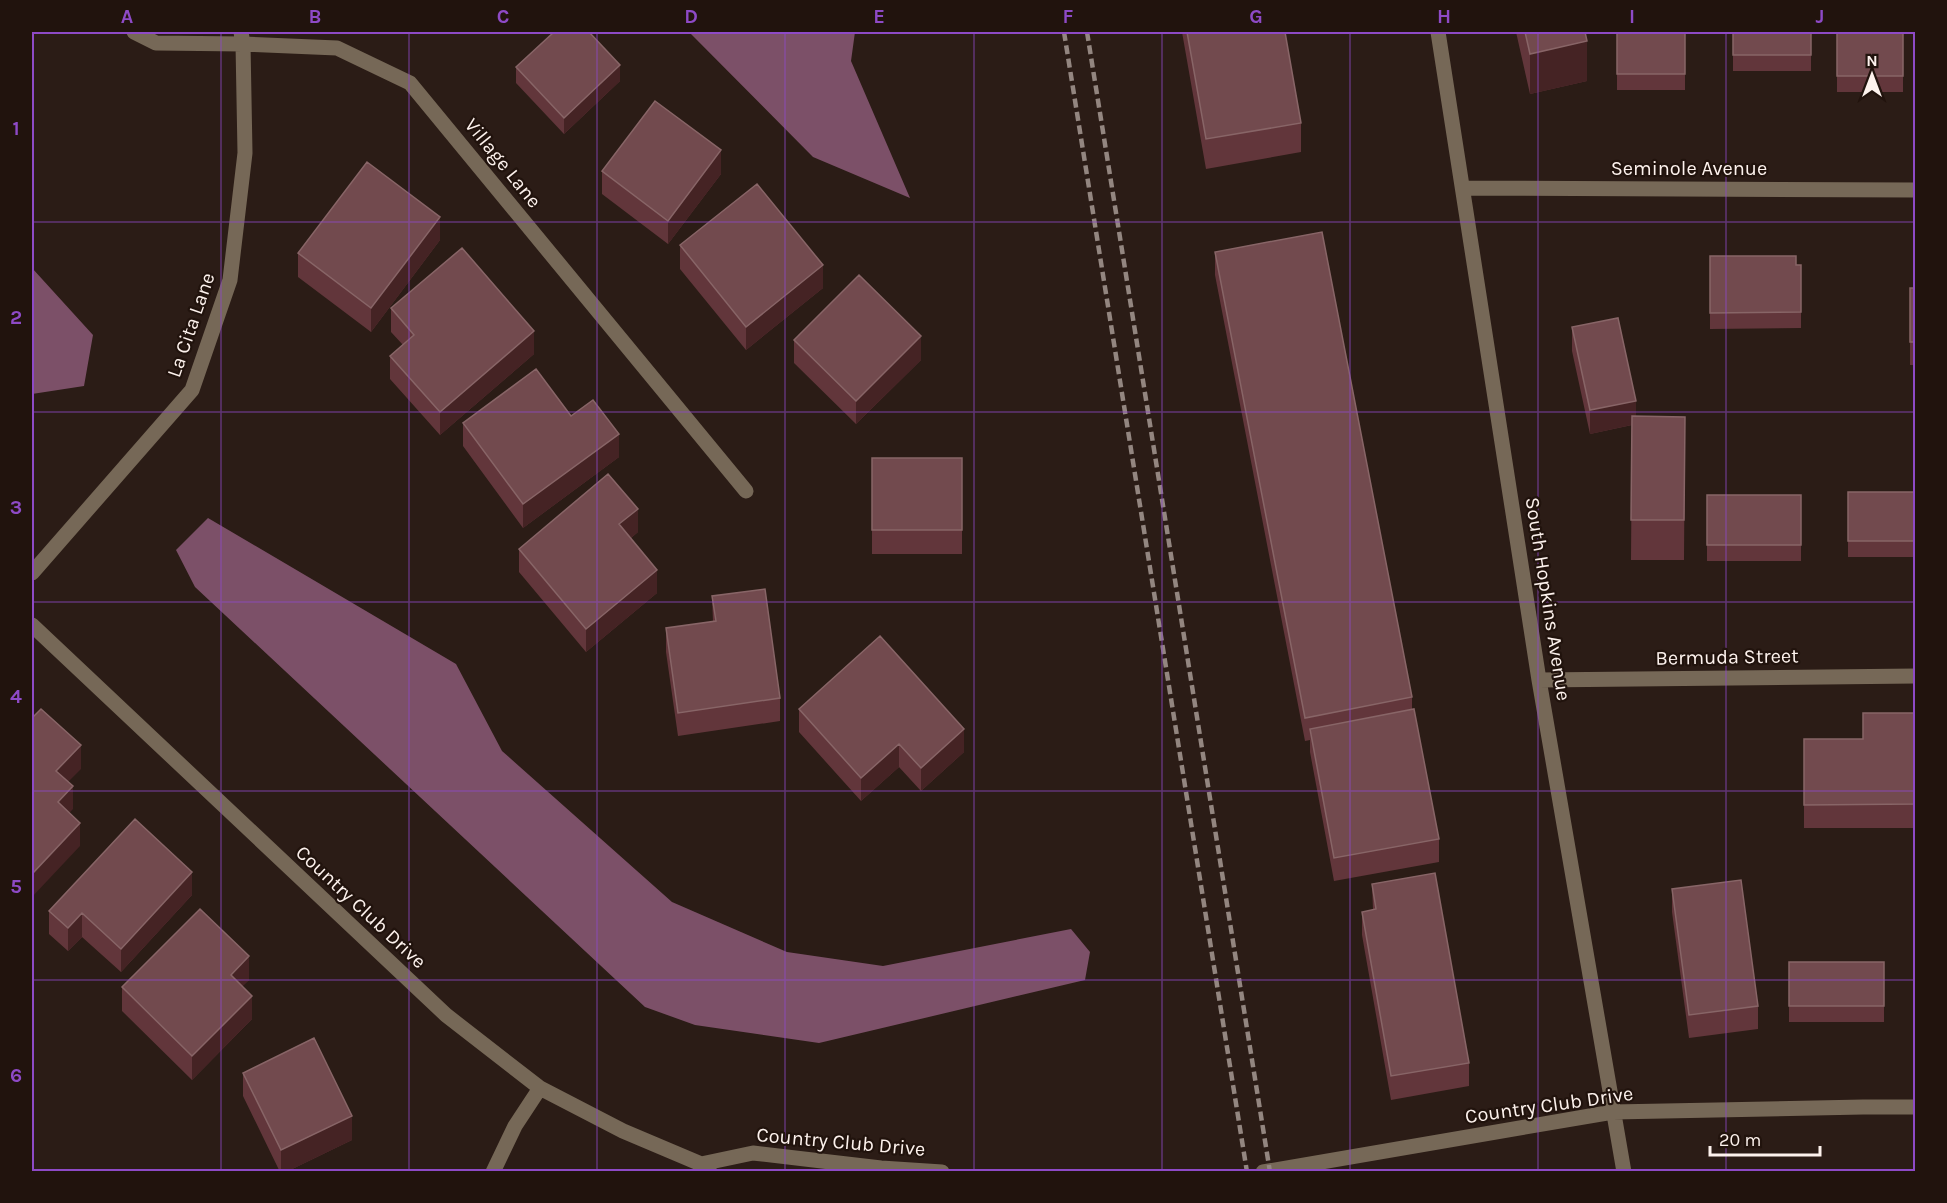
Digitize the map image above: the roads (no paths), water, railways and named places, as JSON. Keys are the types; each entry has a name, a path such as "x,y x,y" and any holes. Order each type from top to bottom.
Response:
{"street":[{"name":"Village Lane","path":"134,32 156,43 242,38 337,48 410,83 746,491"},
{"name":"South Hopkins Avenue","path":"1438,32 1539,680 1624,1172"},
{"name":"La Cita Lane","path":"32,573 192,390 230,280 245,153 242,38"},
{"name":"Seminole Avenue","path":"1463,188 1916,190"},
{"name":"Country Club Drive","path":"32,625 446,1015 540,1088 623,1131 705,1168 753,1153 881,1168 942,1172"},
{"name":"Bermuda Street","path":"1539,680 1916,676"},
{"path":"493,1172 515,1126 540,1088"},
{"name":"Country Club Drive","path":"1263,1172 1613,1112 1916,1107"}],"railway":[{"path":"1064,32 1247,1172"},
{"path":"1087,32 1270,1172"}]}
